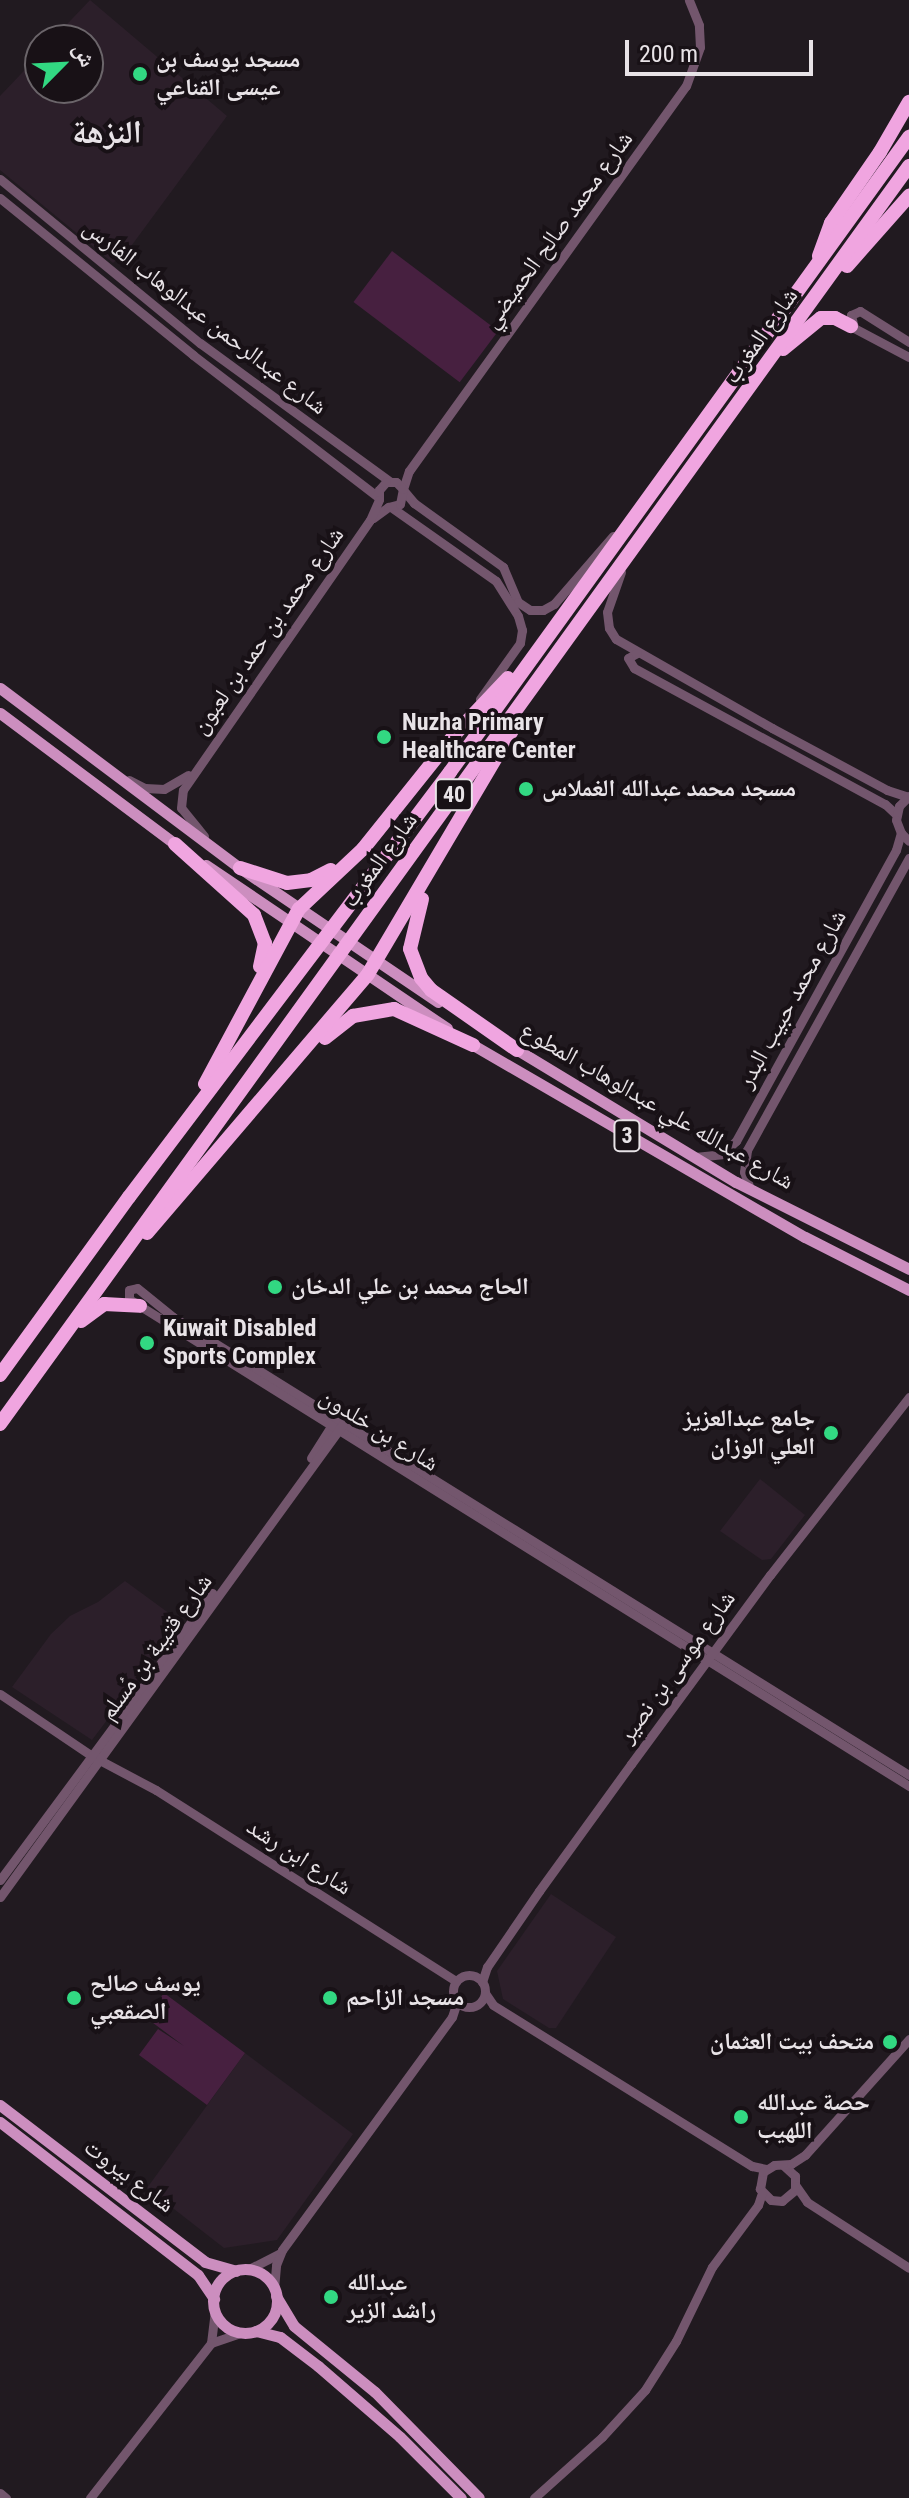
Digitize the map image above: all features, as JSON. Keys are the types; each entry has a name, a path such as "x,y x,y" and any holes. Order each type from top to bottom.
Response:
{"highway":[{"path":"819,262 826,230 880,152 909,102"},
{"name":"شارع المغرب","path":"0,1375 129,1197 450,772 909,137"},
{"name":"شارع المغرب","path":"0,1424 909,166"},
{"path":"833,274 855,259 909,196"},
{"path":"776,352 794,342 821,318 835,318 851,326"},
{"path":"129,1197 205,1084 289,922 373,838 455,734 544,641"},
{"path":"111,1269 187,1189 369,964 430,872 541,678"},
{"path":"240,868 282,883 306,881 325,874 373,838"},
{"path":"175,844 242,904 261,928 265,943 262,960 238,1023"},
{"path":"430,872 411,935 410,949 421,978 431,990 517,1050"},
{"path":"277,1081 345,1020 367,1011 394,1009 473,1045"},
{"path":"53,1351 82,1320 104,1304 140,1306"}],"main road":[{"name":"شارع عبدالله علي عبدالوهاب المطوع","path":"0,688 240,868 315,920 473,1045 805,1237 909,1290"},
{"name":"شارع عبدالله علي عبدالوهاب المطوع","path":"0,713 175,844 355,965 369,964 750,1189 909,1269"},
{"name":"شارع بيروت","path":"0,2105 213,2266 242,2270"},
{"name":"شارع بيروت","path":"0,2122 198,2275 214,2306"},
{"path":"62,2170 70,2160"},
{"path":"121,2216 167,2245 174,2238"},
{"path":"461,2498 366,2407 284,2339 256,2331 240,2333 225,2326 214,2306 222,2279 242,2270 261,2274 294,2326 375,2392 479,2498"},
{"path":"256,2331 271,2320 275,2293"},
{"path":"346,2390 357,2388 357,2377"},
{"path":"366,2407 365,2396 375,2392"}],"street":[{"name":"شارع محمد صالح الحميضي","path":"403,490 409,471 686,86 700,47 699,25 689,0"},
{"name":"شارع عبدالرحمن عبدالوهاب الفارس","path":"0,179 184,331 403,490"},
{"name":"شارع عبدالرحمن عبدالوهاب الفارس","path":"0,198 193,355 384,503 491,577 517,612 522,639 455,734"},
{"path":"909,342 860,311 851,315 851,326 909,357"},
{"path":"176,341 185,338 184,331"},
{"path":"193,355 192,347 200,343"},
{"name":"شارع محمد صالح الحميضي","path":"391,481 409,471"},
{"path":"391,481 380,487 384,503 402,502 403,490"},
{"path":"403,490 414,503 499,564 521,605 530,610 547,609 562,596 659,481"},
{"name":"شارع محمد بن حمد بن لعبون","path":"217,851 190,821 180,804 183,790 384,503"},
{"path":"625,563 610,600 607,623 616,639 887,790 909,796 897,815"},
{"path":"491,577 500,573 499,564"},
{"path":"637,653 629,656 631,667 885,804 897,815 901,833 909,841"},
{"path":"767,740 774,736 772,728"},
{"path":"782,748 783,740 791,738"},
{"name":"شارع محمد بن حمد بن لعبون","path":"98,762 137,784 157,790 176,785 199,764"},
{"name":"شارع محمد حبيب البدر","path":"736,1141 898,846 901,833"},
{"name":"شارع محمد حبيب البدر","path":"747,1150 909,858"},
{"path":"854,928 854,934 865,938"},
{"path":"844,946 857,952"},
{"path":"784,1056 794,1063"},
{"path":"775,1073 780,1072 785,1080"},
{"path":"695,1157 722,1154 736,1141 741,1150 747,1150 744,1172 750,1189"},
{"name":"شارع بن خلدون","path":"339,1423 140,1306 127,1294 131,1288 137,1288 173,1317 710,1656 909,1786"},
{"name":"شارع موسى بن نصير","path":"478,1978 710,1656 909,1397"},
{"name":"شارع قتيبة بن مُسلم","path":"0,1897 339,1423"},
{"name":"شارع بن خلدون","path":"710,1656 909,1775"},
{"name":"شارع ابن رشد","path":"0,1694 456,1981"},
{"name":"شارع قتيبة بن مُسلم","path":"0,1880 98,1756"},
{"path":"242,2270 268,2262 282,2250 452,2017 457,2002 453,1992 456,1981 464,1975 478,1978 493,2005 764,2173 805,2155 909,2039"},
{"path":"478,2004 485,1993"},
{"path":"457,2002 467,2007"},
{"path":"452,2017 467,2007 493,2005"},
{"path":"784,2166 792,2171 796,2186 807,2202 909,2268"},
{"path":"534,2498 602,2437 645,2390 676,2341 712,2267 758,2205 764,2173"},
{"path":"788,2199 796,2186"},
{"path":"762,2193 771,2200 807,2202"},
{"path":"275,2293 275,2270 282,2250"},
{"path":"211,2343 214,2306"},
{"path":"90,2498 211,2343 240,2333"},
{"path":"0,2493 6,2498"}],"shaded area":[{"path":"90,0 227,116 129,249 113,263 0,170 0,96 24,71 24,104 104,104 104,24 67,24"},
{"path":"392,251 498,331 460,382 353,302"},
{"path":"760,1479 805,1515 771,1559 762,1560 720,1531"},
{"path":"125,1581 181,1622 92,1740 12,1687 51,1634 70,1616 98,1602"},
{"path":"551,1894 616,1937 556,2028 549,2028 503,1999 497,1971"},
{"path":"164,1993 245,2053 207,2105 139,2055 158,2029 184,2046 145,2017"},
{"path":"245,2053 353,2134 277,2240 224,2248 147,2188"}],"place":[{"name":"مسجد يوسف بن عيسى القناعي","path":"140,74"},
{"name":"Nuzha Primary Healthcare Center","path":"384,737"},
{"name":"مسجد محمد عبدالله الغملاس","path":"526,789"},
{"name":"الحاج محمد بن علي الدخان","path":"275,1287"},
{"name":"Kuwait Disabled Sports Complex","path":"147,1343"},
{"name":"جامع عبدالعزيز العلي الوزان","path":"831,1433"},
{"name":"يوسف صالح الصقعبي","path":"74,1998"},
{"name":"مسجد الزاحم","path":"330,1998"},
{"name":"متحف بيت العثمان","path":"890,2042"},
{"name":"حصة عبدالله اللهيب","path":"741,2117"},
{"name":"عبدالله راشد الزير","path":"331,2297"}],"district":[{"name":"النزهة","path":"107,132"}]}
